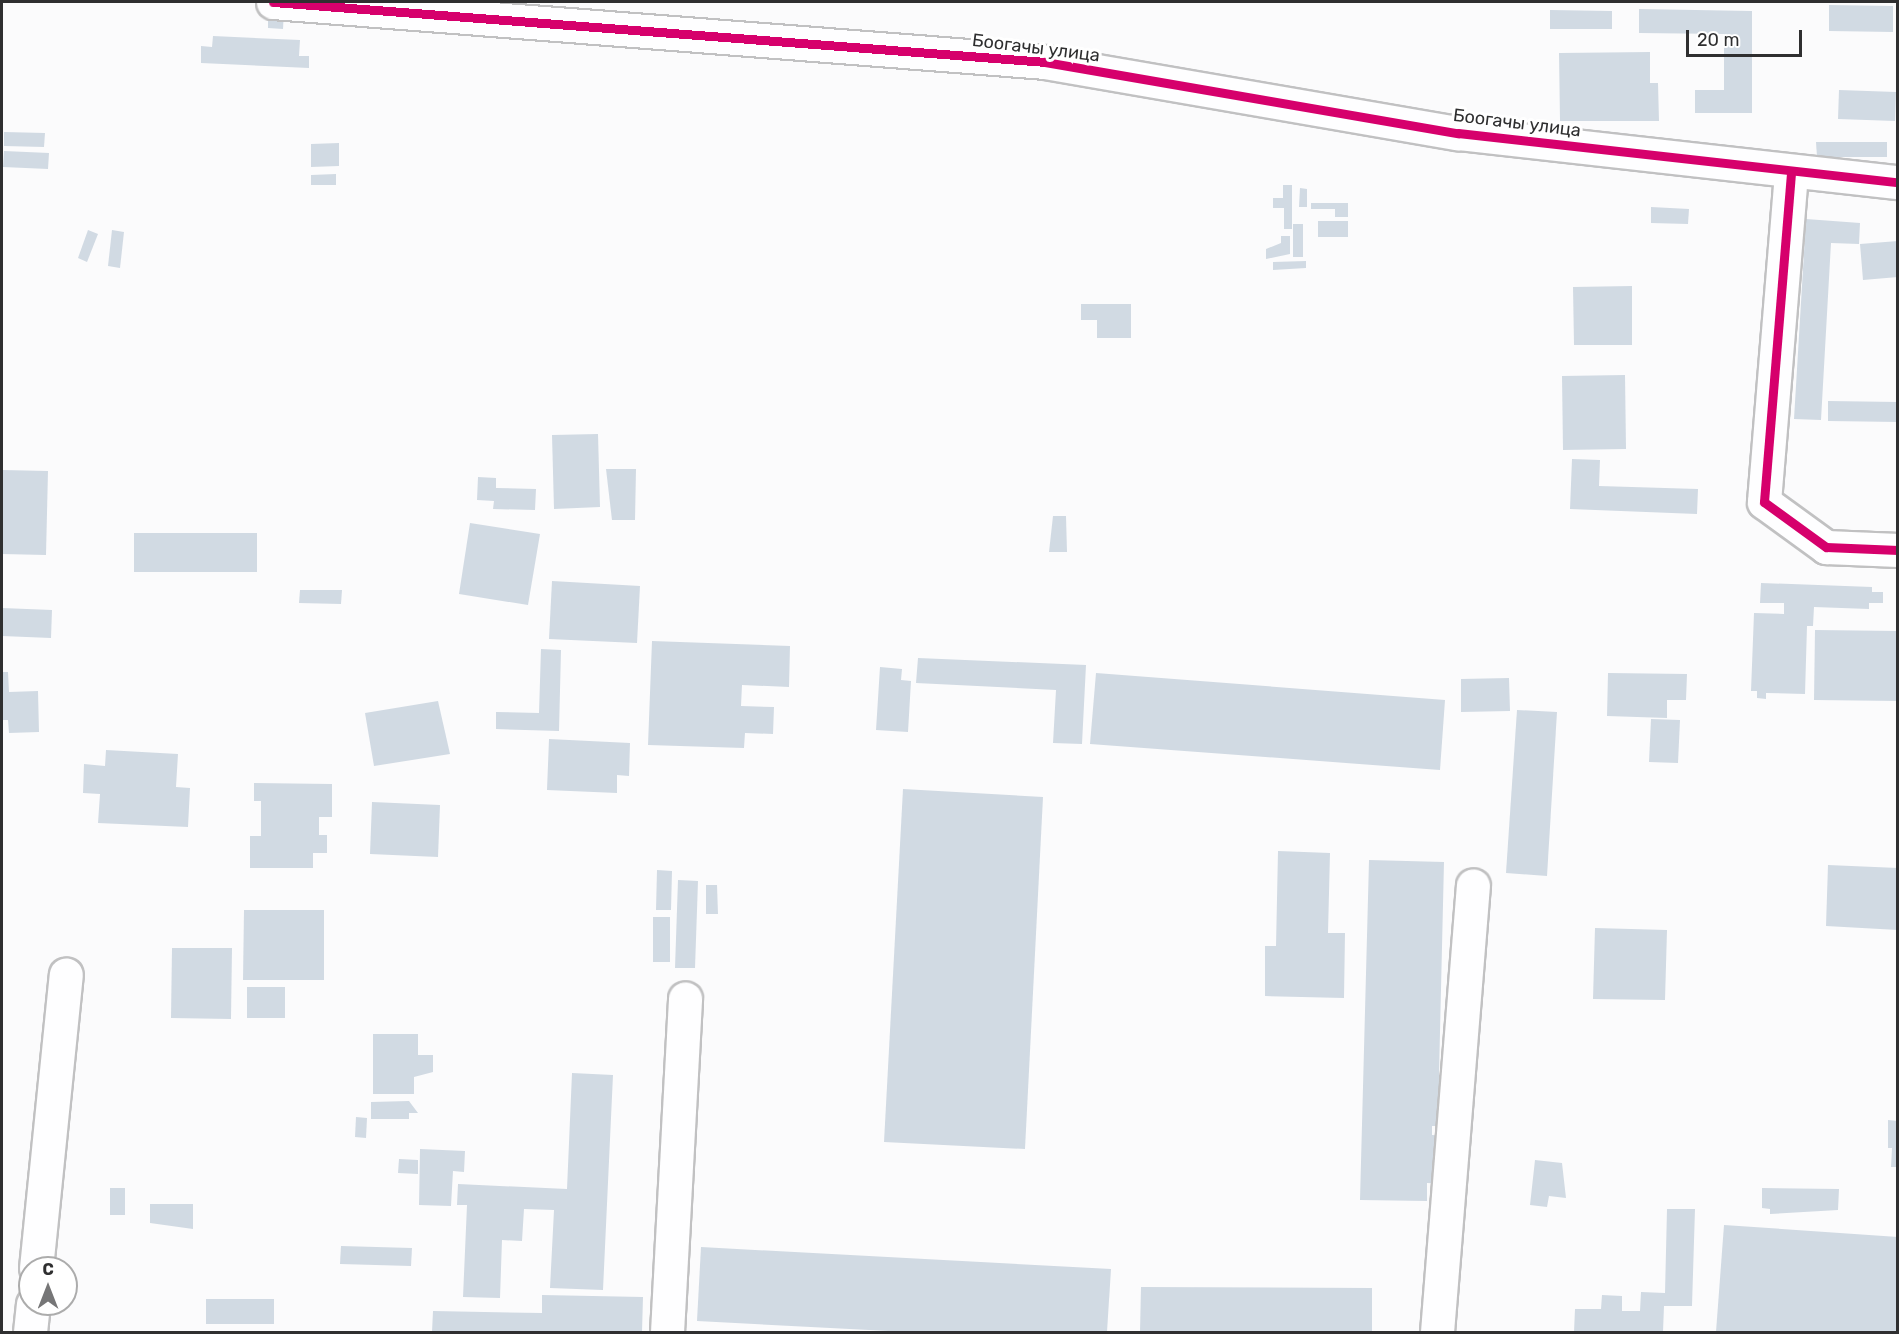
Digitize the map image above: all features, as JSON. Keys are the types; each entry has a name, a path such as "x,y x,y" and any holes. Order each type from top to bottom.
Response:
{"street":[{"name":"Боогачы улица","path":"273,2 1045,62 1458,133 1791,173 1898,182"},
{"path":"1791,173 1764,502 1826,547 1898,550"},
{"path":"1437,1332 1473,885"},
{"path":"37,1256 66,975"},
{"path":"667,1332 685,998"},
{"path":"30,1332 32,1316"}],"building":[{"path":"1829,5 1893,6 1893,32 1829,31"},
{"path":"268,9 284,10 283,29 268,28"},
{"path":"1639,9 1752,11 1752,113 1695,113 1695,90 1724,90 1724,34 1639,33"},
{"path":"1550,10 1612,11 1612,29 1550,29"},
{"path":"213,36 300,40 299,56 309,56 309,68 201,63 201,46 212,47"},
{"path":"1650,52 1650,83 1658,83 1659,121 1560,121 1559,53"},
{"path":"1839,90 1896,92 1895,121 1838,119"},
{"path":"4,132 45,133 44,147 4,146"},
{"path":"1816,142 1887,142 1887,157 1817,157"},
{"path":"339,143 339,166 311,167 311,144"},
{"path":"4,151 49,153 48,169 3,167"},
{"path":"336,174 336,185 311,185 311,175"},
{"path":"1283,185 1292,185 1292,229 1284,229 1284,208 1273,208 1273,198 1283,198"},
{"path":"1300,188 1307,189 1307,207 1299,207"},
{"path":"1311,203 1348,203 1348,217 1335,217 1335,209 1311,209"},
{"path":"1651,207 1689,209 1688,224 1651,223"},
{"path":"1806,219 1860,223 1859,244 1831,243 1821,420 1794,419"},
{"path":"1318,221 1348,221 1348,237 1318,237"},
{"path":"1293,224 1303,224 1303,257 1293,257"},
{"path":"88,230 98,234 87,262 78,258"},
{"path":"112,230 124,232 120,268 108,266"},
{"path":"1281,236 1290,236 1290,254 1266,259 1266,249 1281,243"},
{"path":"1898,241 1898,277 1863,280 1860,244"},
{"path":"1306,261 1306,268 1273,270 1273,262"},
{"path":"1632,286 1632,345 1574,345 1573,287"},
{"path":"1081,304 1131,304 1131,338 1097,338 1097,320 1081,320"},
{"path":"1625,375 1626,449 1563,450 1562,376"},
{"path":"1828,401 1898,402 1898,422 1828,421"},
{"path":"598,434 600,507 554,509 552,435"},
{"path":"1572,459 1600,460 1599,486 1698,489 1697,514 1570,509"},
{"path":"606,469 636,469 635,520 612,520"},
{"path":"2,470 48,471 46,555 2,554"},
{"path":"478,477 496,478 496,488 536,489 535,510 493,509 494,501 477,500"},
{"path":"1053,516 1066,516 1067,552 1049,552"},
{"path":"470,523 540,534 528,605 459,594"},
{"path":"134,533 257,533 257,572 134,572"},
{"path":"552,581 640,586 637,643 549,639"},
{"path":"1761,583 1872,587 1872,592 1883,592 1883,603 1869,603 1869,609 1814,607 1813,626 1807,626 1805,694 1766,693 1766,699 1757,698 1757,691 1751,691 1754,613 1784,614 1784,603 1760,603"},
{"path":"300,590 342,590 341,604 299,603"},
{"path":"2,608 52,610 51,638 2,636"},
{"path":"1815,630 1898,631 1898,701 1814,700"},
{"path":"652,641 790,646 789,687 742,685 741,706 774,707 773,734 745,733 744,748 648,745"},
{"path":"541,649 561,650 559,731 496,729 496,712 539,713"},
{"path":"918,658 1086,665 1082,744 1053,743 1056,690 916,683"},
{"path":"880,667 902,669 901,680 911,681 908,732 876,730"},
{"path":"2,672 8,672 9,692 38,691 39,732 9,733 8,720 2,720"},
{"path":"1096,673 1445,700 1440,770 1090,744"},
{"path":"1608,673 1687,674 1686,700 1667,700 1667,718 1607,716"},
{"path":"1509,678 1510,711 1461,712 1461,679"},
{"path":"438,701 450,754 374,766 365,713"},
{"path":"1517,710 1557,712 1547,876 1506,873"},
{"path":"1651,719 1680,720 1678,763 1649,762"},
{"path":"549,739 630,743 629,776 617,775 617,793 547,790"},
{"path":"106,750 178,754 176,787 190,788 188,827 98,823 100,794 83,793 84,764 105,766"},
{"path":"254,783 332,784 332,817 319,817 319,835 327,835 327,853 313,853 313,868 250,868 250,836 261,836 261,801 254,801"},
{"path":"903,789 1043,797 1025,1149 884,1142"},
{"path":"372,802 440,805 438,857 370,854"},
{"path":"1278,851 1330,853 1328,933 1345,933 1344,998 1265,996 1265,946 1276,946"},
{"path":"1369,860 1444,862 1439,1075 1451,1075 1449,1126 1432,1126 1432,1135 1450,1136 1448,1184 1427,1183 1427,1201 1360,1200"},
{"path":"1828,865 1898,868 1898,930 1826,926"},
{"path":"657,870 672,871 671,910 656,910"},
{"path":"678,880 698,881 695,968 675,968"},
{"path":"706,885 717,885 718,914 706,914"},
{"path":"244,910 324,910 324,980 243,980"},
{"path":"653,917 670,917 670,962 653,962"},
{"path":"1595,928 1667,930 1665,1000 1593,999"},
{"path":"172,948 232,948 231,1019 171,1018"},
{"path":"247,987 285,987 285,1018 247,1018"},
{"path":"373,1034 418,1034 418,1055 433,1055 433,1072 414,1077 414,1094 373,1094"},
{"path":"572,1073 613,1075 603,1290 550,1288 554,1210 524,1209 522,1241 502,1240 500,1298 463,1297 467,1205 457,1205 458,1184 567,1189"},
{"path":"409,1101 418,1113 409,1113 409,1119 371,1119 371,1102"},
{"path":"356,1117 367,1118 366,1138 355,1137"},
{"path":"1888,1120 1898,1121 1898,1167 1891,1167 1892,1148 1888,1148"},
{"path":"420,1149 465,1151 464,1172 453,1171 451,1206 419,1205"},
{"path":"399,1159 418,1160 418,1174 398,1173"},
{"path":"1535,1160 1562,1163 1566,1198 1549,1196 1547,1207 1530,1205"},
{"path":"110,1188 125,1188 125,1215 110,1215"},
{"path":"1762,1188 1839,1189 1838,1210 1770,1214 1770,1209 1762,1208"},
{"path":"150,1204 193,1204 193,1229 150,1223"},
{"path":"1667,1209 1695,1209 1692,1306 1664,1306 1663,1332 1574,1332 1575,1309 1601,1309 1602,1295 1622,1296 1622,1311 1640,1311 1641,1292 1665,1293"},
{"path":"1724,1225 1898,1237 1898,1332 1716,1332"},
{"path":"341,1246 412,1248 411,1266 340,1264"},
{"path":"701,1247 1111,1269 1107,1332 908,1332 697,1321"},
{"path":"1141,1287 1372,1288 1372,1332 1140,1332"},
{"path":"542,1295 643,1297 642,1332 432,1332 433,1311 542,1313"},
{"path":"206,1299 274,1299 274,1324 206,1324"}],"cycle path":[{"path":"273,2 1045,62 1458,133 1898,182"},
{"path":"1791,173 1764,502 1826,547 1898,550"}]}
